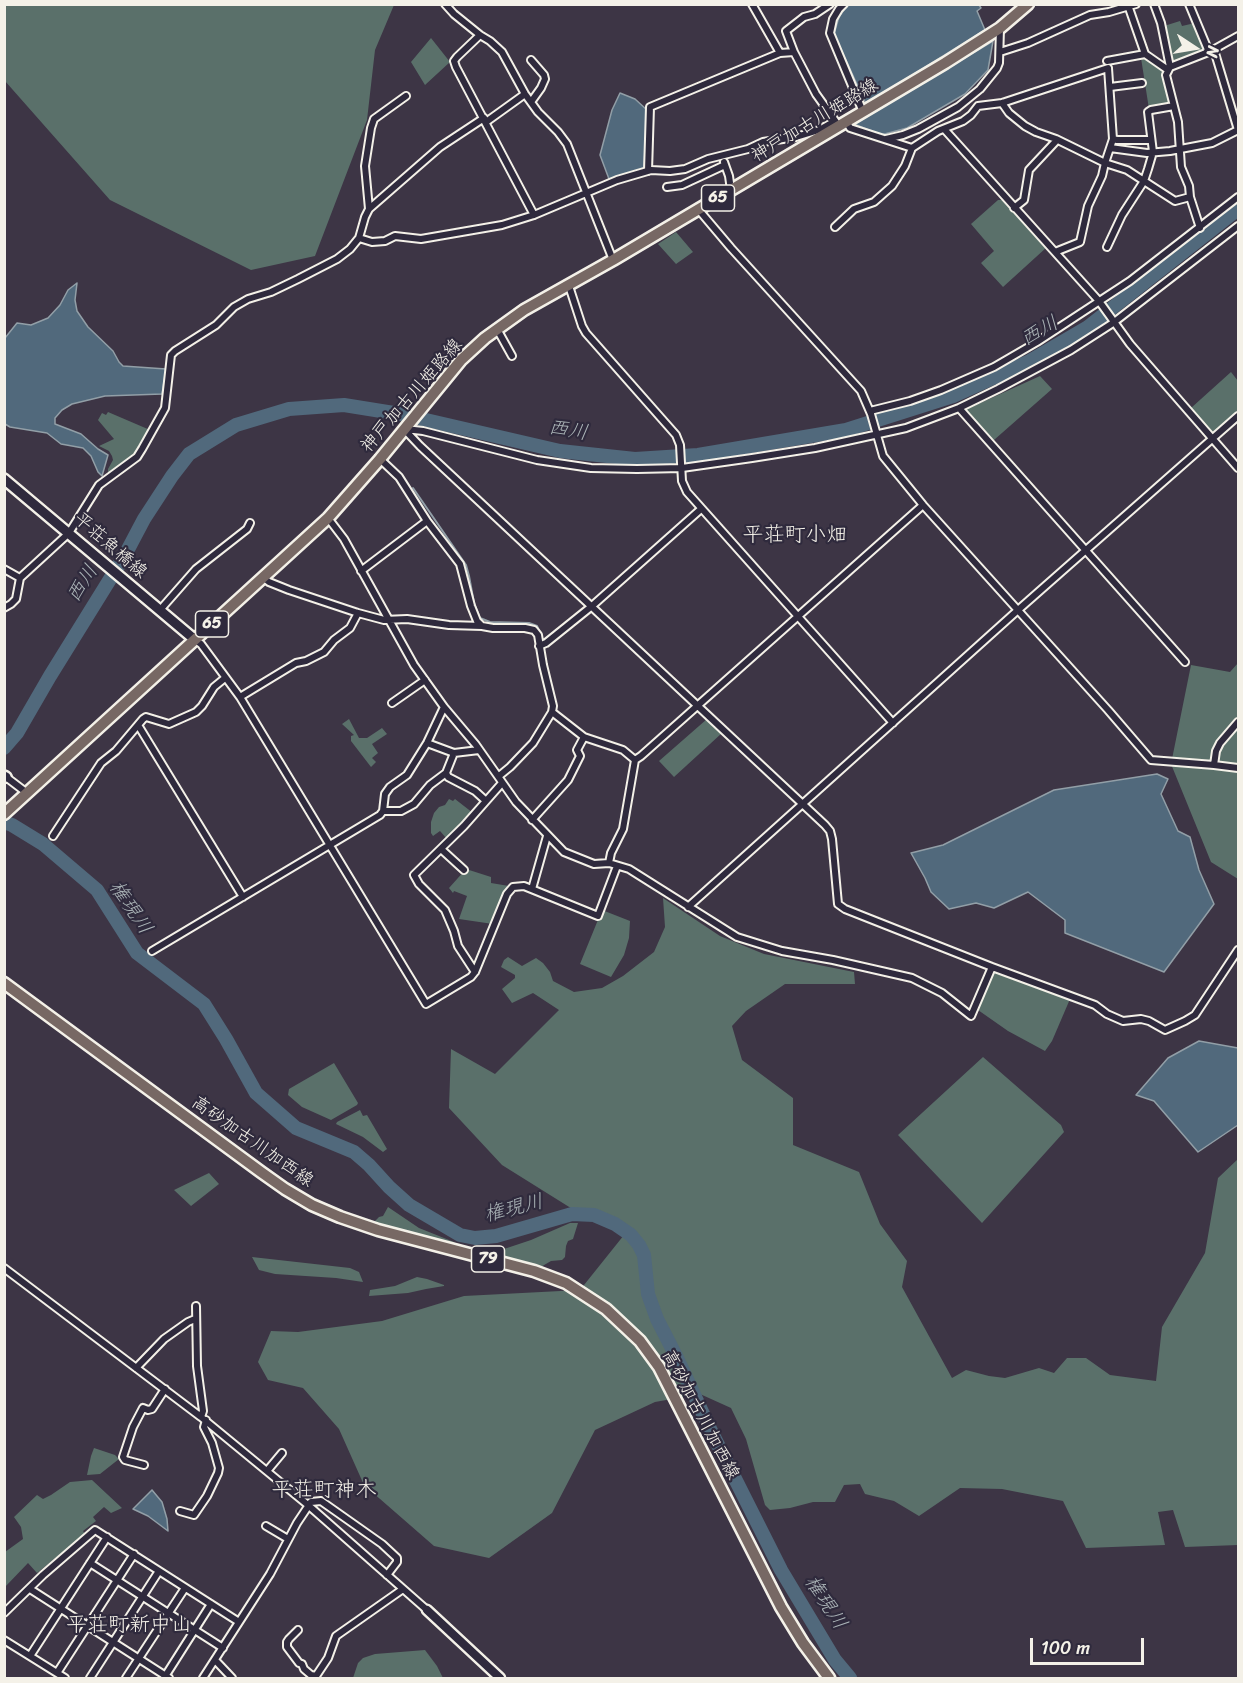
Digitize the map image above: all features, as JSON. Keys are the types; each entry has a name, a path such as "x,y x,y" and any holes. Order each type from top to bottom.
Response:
{"main road":[{"name":"神戸加古川姫路線","path":"6,813 328,518 461,360 497,329 524,310 731,190 839,122 863,112 945,63 1000,27 1028,4"},
{"name":"平荘魚橋線","path":"4,478 194,639"},
{"name":"高砂加古川加西線","path":"4,982 261,1172 312,1205 378,1230 534,1270 566,1283 606,1309 640,1341 659,1367 781,1607 803,1643 829,1678"}],"street":[{"path":"446,4 454,14 502,52 537,112 567,144 613,260"},
{"path":"752,4 780,52"},
{"path":"830,4 815,14 804,17 786,31 794,52 816,94 839,122 850,128 912,148"},
{"path":"844,4 833,19 830,33 863,112"},
{"path":"1000,52 1028,43 1090,15 1129,8 1136,4"},
{"path":"1154,4 1161,23 1169,69 1166,75 1178,122 1181,167 1189,186 1190,197 1200,228"},
{"path":"1110,148 1153,152 1180,149 1212,143 1238,130 1212,51 1189,4"},
{"path":"1129,8 1145,54 1169,69"},
{"path":"883,139 918,129 971,98 997,68 1000,52 1000,27"},
{"path":"480,35 454,61 534,215"},
{"path":"1169,69 1212,51 1239,36"},
{"path":"648,171 650,107 780,52 794,52"},
{"path":"1107,61 1145,54"},
{"path":"531,60 545,79 531,102"},
{"path":"835,227 854,209 874,202 892,186 915,144 963,121 978,106 1002,103 1108,68 1113,139 1102,176 1088,206 1080,242 1055,252"},
{"path":"1110,87 1142,83"},
{"path":"4,608 16,599 20,578 69,532 100,484 137,457 165,408 171,356 176,351 216,325 234,307 248,299 271,292 337,259 350,249 358,238 364,217 369,209 440,147 525,94"},
{"path":"369,209 365,166 370,128 374,119 406,96"},
{"path":"1002,103 1009,113 1025,126 1105,163 1126,170 1175,201 1190,197"},
{"path":"1107,247 1122,214 1144,181 1153,152 1148,112 1174,106"},
{"path":"358,238 372,242 385,241 394,236 421,239 490,228 534,215 617,180 648,171 685,169 708,159 748,149 763,142 796,137 839,122"},
{"path":"945,130 1099,301 1130,344 1239,468"},
{"path":"1113,139 1151,140"},
{"path":"1014,208 1024,200 1029,170 1057,140"},
{"path":"721,156 729,176 731,190"},
{"path":"667,187 682,185 725,165"},
{"path":"870,412 941,390 994,367 1037,342 1126,284 1239,197"},
{"path":"698,209 861,390 883,456 923,505 1151,760 1239,768"},
{"path":"406,427 537,460 591,468 637,469 682,468 815,448 906,428 959,408 1071,350 1113,323 1239,226"},
{"path":"568,286 586,333 673,431 680,446 682,481 687,492 893,723"},
{"path":"497,329 512,356"},
{"path":"959,408 1185,662"},
{"path":"688,907 1018,610 1239,416"},
{"path":"406,427 420,446 830,831 838,904 845,909 1095,1005 1107,1014 1123,1021 1141,1019 1165,1030 1195,1015 1239,951"},
{"path":"380,459 399,477 427,522 460,564 471,606 477,621 482,626"},
{"path":"634,760 923,505"},
{"path":"539,646 546,643 592,606 701,509"},
{"path":"328,518 344,539 414,665 532,819 564,852 594,864 609,863 629,870 737,937 782,951 912,978 942,993 971,1016 992,967"},
{"path":"361,571 427,522"},
{"path":"160,610 196,569 246,529 250,523"},
{"path":"4,569 20,578"},
{"path":"264,578 283,588 358,613 389,620 407,619 449,626 525,628 534,630 538,636 551,692 552,712 533,743 510,767 486,801 414,876 445,910 458,946 475,972"},
{"path":"240,697 296,663 324,652 334,640 350,628 358,613"},
{"path":"194,639 201,644 240,697 426,1004 464,983 475,972 507,894 513,887 532,889 598,916 617,866"},
{"path":"53,836 101,763 116,751 146,717 169,724 196,712 214,687 225,678"},
{"path":"392,704 425,680"},
{"path":"383,811 385,794 390,787 407,775 427,743 444,707"},
{"path":"552,712 584,737 623,750 634,760"},
{"path":"1214,765 1220,743 1239,722"},
{"path":"138,725 243,897"},
{"path":"532,819 568,780 580,756 577,750 584,737"},
{"path":"427,743 454,753 479,750"},
{"path":"152,951 383,811 407,809 430,785 446,773 454,753"},
{"path":"609,863 623,829 634,760"},
{"path":"446,773 448,777 476,791 486,801"},
{"path":"5,776 27,793"},
{"path":"532,889 547,836"},
{"path":"441,849 464,870"},
{"path":"4,1269 165,1389 267,1471 427,1610 500,1678"},
{"path":"180,1511 194,1515 207,1496 219,1468 212,1443 204,1428 198,1378 196,1306"},
{"path":"136,1368 164,1339 195,1319"},
{"path":"144,1465 125,1460 123,1457 142,1408 152,1409 165,1389"},
{"path":"267,1471 282,1453"},
{"path":"203,1678 270,1574 308,1505 314,1501 321,1501 382,1544 398,1560 387,1575"},
{"path":"266,1526 288,1539"},
{"path":"4,1613 95,1530 239,1623"},
{"path":"30,1656 107,1537"},
{"path":"57,1673 134,1554"},
{"path":"90,1563 223,1648"},
{"path":"90,1678 159,1571"},
{"path":"126,1678 185,1588"},
{"path":"30,1589 166,1678 211,1604"},
{"path":"298,1629 287,1642 287,1647 304,1669 316,1676 328,1658 336,1636 403,1589"},
{"path":"4,1640 65,1678"},
{"path":"215,1660 232,1678"}],"green space":[{"path":"5,4 394,5 375,50 367,120 315,256 251,270 110,200 5,81"},
{"path":"1180,21 1182,26 1195,23 1206,48 1205,51 1172,63 1164,26"},
{"path":"431,38 450,62 425,85 411,62"},
{"path":"1145,56 1164,70 1172,104 1149,109 1141,58"},
{"path":"998,200 1003,200 1047,247 1003,287 981,263 994,251 971,224"},
{"path":"676,232 693,252 676,264 658,244"},
{"path":"1231,372 1238,381 1238,410 1213,433 1191,408"},
{"path":"1040,376 1052,389 994,440 989,439 965,410"},
{"path":"108,412 150,430 137,451 108,474 113,460 112,456 109,451 99,446 114,439 98,420 102,413 106,415"},
{"path":"1238,663 1238,879 1211,862 1171,764 1191,665 1230,672"},
{"path":"349,719 359,738 367,738 382,728 387,734 372,744 378,753 372,758 376,762 371,767 351,741 351,736 354,735 342,724"},
{"path":"707,719 722,733 674,777 659,761"},
{"path":"449,799 453,801 455,799 473,813 447,839 440,831 433,836 431,822 434,813"},
{"path":"466,869 491,877 491,883 509,886 493,924 459,919 467,896 454,891 453,893 449,888"},
{"path":"663,898 720,936 764,954 854,972 855,984 785,984 746,1011 732,1026 742,1060 793,1098 793,1145 859,1172 880,1224 907,1261 902,1287 952,1378 966,1370 1005,1378 1039,1368 1054,1373 1067,1358 1086,1358 1110,1375 1156,1381 1162,1327 1205,1253 1218,1178 1238,1159 1238,1545 1185,1547 1173,1510 1158,1512 1165,1545 1086,1548 1063,1501 1002,1489 960,1488 919,1516 894,1501 865,1494 860,1484 844,1485 835,1502 813,1502 770,1510 765,1505 746,1439 731,1408 700,1394 655,1402 595,1430 552,1513 489,1558 434,1546 364,1485 339,1429 303,1388 268,1380 258,1362 271,1331 298,1332 382,1321 464,1296 580,1290 624,1235 582,1215 502,1165 449,1108 451,1049 495,1074 559,1010 533,993 512,1003 502,989 515,978 515,975 501,967 504,960 508,957 522,966 536,958 550,972 553,981 574,992 602,988 623,976 654,952 665,927"},
{"path":"602,910 630,921 629,938 624,955 611,977 580,964"},
{"path":"994,970 1070,999 1052,1041 1045,1051 1008,1031 978,1010"},
{"path":"983,1057 1061,1125 1064,1132 982,1223 898,1135"},
{"path":"334,1063 358,1103 331,1120 302,1107 288,1095 289,1089"},
{"path":"360,1110 363,1116 367,1115 387,1149 383,1152 363,1137 336,1124"},
{"path":"209,1173 219,1184 191,1206 174,1190"},
{"path":"388,1207 419,1228 454,1242 456,1245 372,1224 383,1216"},
{"path":"570,1223 578,1223 573,1239 568,1241 566,1246 565,1257 539,1268 479,1251 501,1250"},
{"path":"252,1257 350,1268 359,1272 363,1282 275,1274 259,1270"},
{"path":"417,1277 444,1286 408,1293 369,1296 370,1290 395,1286"},
{"path":"94,1448 115,1455 119,1459 100,1474 87,1475 91,1456"},
{"path":"92,1480 122,1508 111,1513 104,1507 93,1517 96,1521 83,1531 85,1534 37,1573 28,1563 5,1587 5,1552 23,1539 21,1527 14,1517 37,1495 43,1499 70,1482"},
{"path":"425,1650 443,1678 353,1678 358,1663 363,1658 375,1654"}],"water":[{"path":"848,4 979,5 981,8 977,11 985,30 866,104 834,34 839,17"},
{"path":"993,41 988,70 965,94 907,128 881,135 854,124"},
{"path":"620,93 635,99 647,110 644,170 609,179 600,155 612,110"},
{"path":"77,283 75,300 77,311 88,327 113,351 123,366 166,369 162,394 105,396 72,404 55,418 55,424 81,434 108,455 102,476 91,456 83,448 61,444 47,433 10,427 5,424 5,338 17,323 31,325 48,318 60,305 68,290"},
{"path":"1157,774 1168,779 1161,794 1178,831 1190,837 1199,870 1214,904 1164,972 1065,933 1065,920 1028,892 994,908 976,903 949,909 931,892 911,853 943,845 1054,790"},
{"path":"1199,1041 1238,1048 1238,1125 1198,1152 1154,1101 1136,1095 1168,1058"},
{"path":"152,1490 162,1502 168,1531 148,1516 133,1509"}],"waterway":[{"name":"西川","path":"4,748 17,733 172,476 189,454 236,425 289,409 344,405 400,414 560,451 635,459 698,455 846,430 953,396 1028,362 1088,327 1238,209"},
{"path":"413,488 466,565 474,603 480,618 490,622 529,623 537,626 540,633"},
{"name":"権現川","path":"4,822 43,844 97,890 137,953 204,1004 256,1093 296,1128 354,1152 409,1205 460,1235 475,1238 496,1236 572,1214 594,1215 615,1224 631,1235 644,1255 648,1294 657,1319 710,1429 781,1570 835,1660 850,1678"}],"district":[{"name":"平荘町小畑","path":"795,536"},
{"name":"平荘町神木","path":"324,1491"},
{"name":"平荘町新中山","path":"129,1626"}]}
